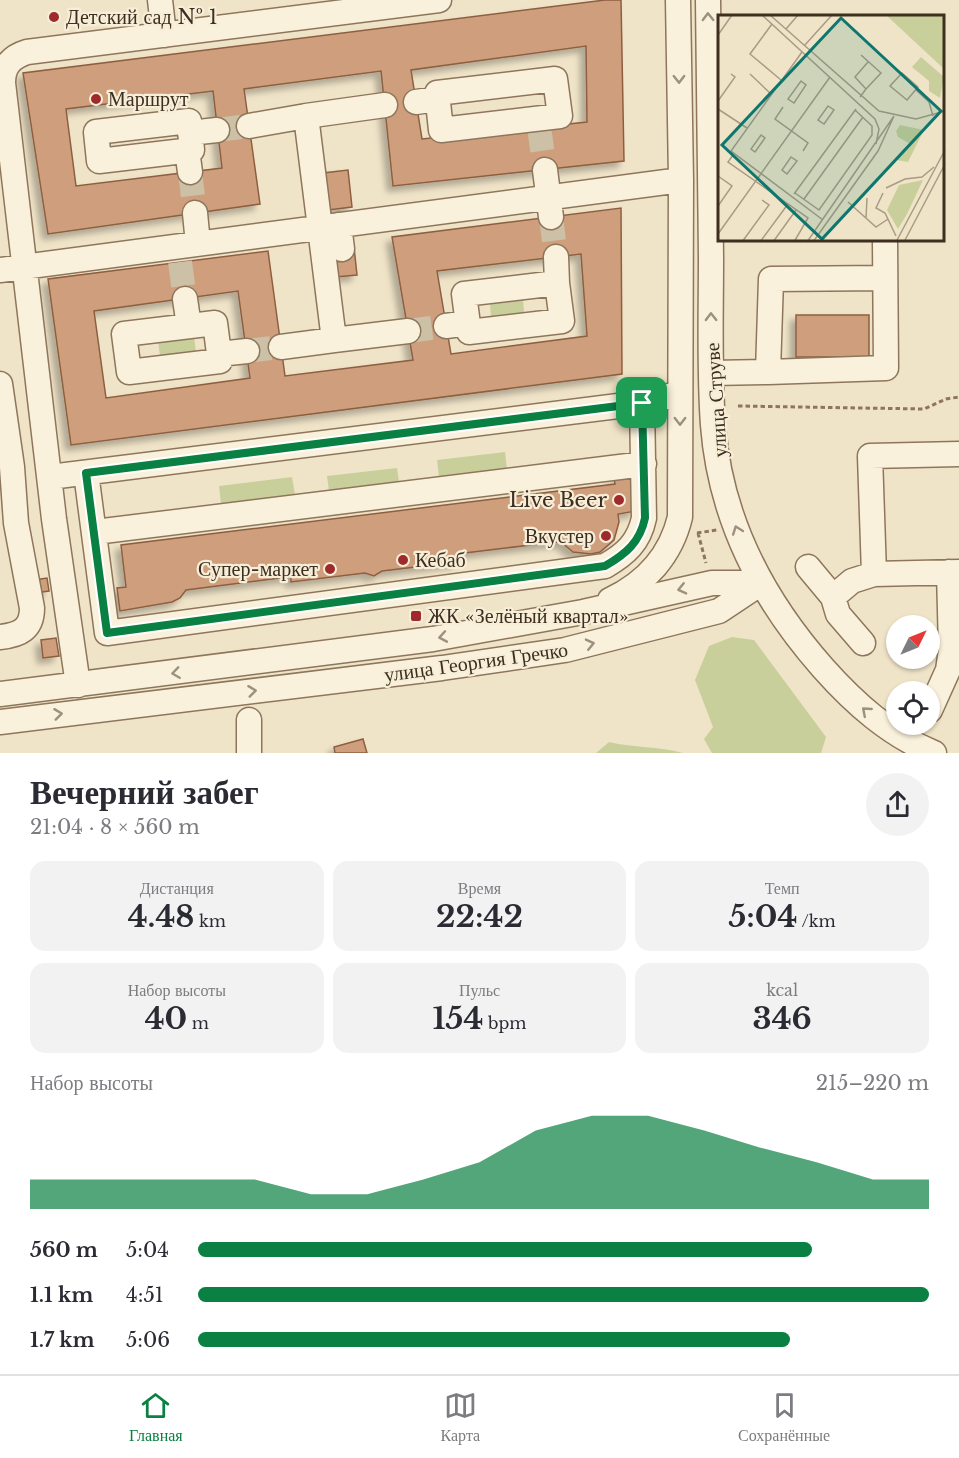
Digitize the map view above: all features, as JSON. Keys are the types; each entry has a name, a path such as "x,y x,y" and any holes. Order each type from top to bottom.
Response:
{"street":[{"path":"160,0 164,35"},
{"path":"78,685 54,519 1,84 6,53 164,35 392,3 439,0"},
{"name":"улица Струве","path":"583,612 624,593 654,570 670,548 680,517 681,180 678,0"},
{"name":"улица Струве","path":"708,0 713,427 722,478 736,528 761,583 790,628 834,680 880,723 886,725"},
{"path":"555,79 560,116 539,123 441,130 427,100 437,93 555,79"},
{"path":"249,126 384,105"},
{"path":"306,116 336,227 334,340"},
{"path":"189,152 217,130"},
{"path":"545,170 550,207"},
{"path":"0,270 185,251 336,227 550,207 681,180"},
{"path":"185,251 195,213"},
{"path":"712,373 885,368 885,242"},
{"path":"556,257 562,321 469,332 457,324 464,294 557,283"},
{"path":"768,372 771,279 884,278"},
{"path":"185,299 189,327"},
{"path":"215,323 220,361 129,372 124,334 189,327 215,323"},
{"path":"281,347 408,331"},
{"path":"219,354 247,351"},
{"path":"0,384 6,485 12,536 32,618 27,628 19,634 0,637"},
{"path":"50,477 642,403 680,393"},
{"path":"86,473 107,633 605,566 628,550 642,530 645,518 642,403"},
{"path":"874,574 870,456 959,454"},
{"path":"95,532 644,464"},
{"path":"12,536 54,519"},
{"path":"808,567 832,597 838,614 863,643"},
{"path":"832,597 852,581 874,574 954,572 951,650 948,670 940,688"},
{"path":"583,612 712,582 761,583"},
{"name":"улица Георгия Гречко","path":"0,722 442,668 565,650 719,611 761,583"},
{"name":"улица Георгия Гречко","path":"0,694 433,639 583,612"},
{"path":"249,720 249,753"},
{"name":"улица Струве","path":"917,735 934,753"}],"path":[{"path":"738,406 924,409 946,399 959,398"},
{"path":"686,535 724,528"},
{"path":"698,533 709,574"}],"green space":[{"path":"523,299 524,313 491,317 490,303"},
{"path":"194,336 196,352 160,356 158,341"},
{"path":"505,452 507,470 439,478 437,460"},
{"path":"397,468 399,482 329,491 327,476"},
{"path":"292,477 295,495 221,504 219,486"},
{"path":"732,637 754,640 826,737 821,753 712,753 704,739 713,727 695,680 709,646"},
{"path":"609,742 664,749 683,753 596,753"}],"building":[{"path":"605,0 621,0 624,161 393,186 381,71 244,89 260,204 48,234 23,73","holes":["586,46 587,122 422,139 411,70","213,91 222,168 76,186 66,109"]},
{"path":"348,170 352,207 328,210 323,173"},
{"path":"621,208 622,374 71,445 48,279 268,251 285,376 413,360 392,237","holes":["581,254 587,336 451,354 437,271","238,291 250,378 106,398 94,311"]},
{"path":"354,247 357,275 335,277 331,250"},
{"path":"796,315 869,315 869,357 796,357"},
{"path":"632,476 636,511 618,514 619,522 614,540 600,552 591,554 573,552 561,542 457,554 458,562 382,571 374,576 365,573 291,582 291,577 288,577 186,590 180,598 172,602 120,611 117,588 126,587 121,545 615,484 614,478"},
{"path":"47,578 49,591 35,593 34,580"},
{"path":"56,638 59,656 43,658 41,640"},
{"path":"363,739 367,753 335,753 334,747"}],"tunnel":[{"path":"217,130 249,126"},
{"path":"539,127 545,170"},
{"path":"190,172 195,213"},
{"path":"551,217 556,257"},
{"path":"180,262 185,299"},
{"path":"408,331 446,326"},
{"path":"247,351 281,347"}],"place":[{"name":"Детский сад № 1","path":"54,17"},
{"name":"Маршрут","path":"96,99"},
{"name":"Live Beer","path":"619,500"},
{"name":"Вкустер","path":"606,536"},
{"name":"Кебаб","path":"403,560"},
{"name":"Супер-маркет","path":"330,569"},
{"name":"ЖК «Зелёный квартал»","path":"416,616"}],"route":[{"path":"642,403 645,518 635,543 619,558 605,566 107,633 86,473 642,403"}]}
